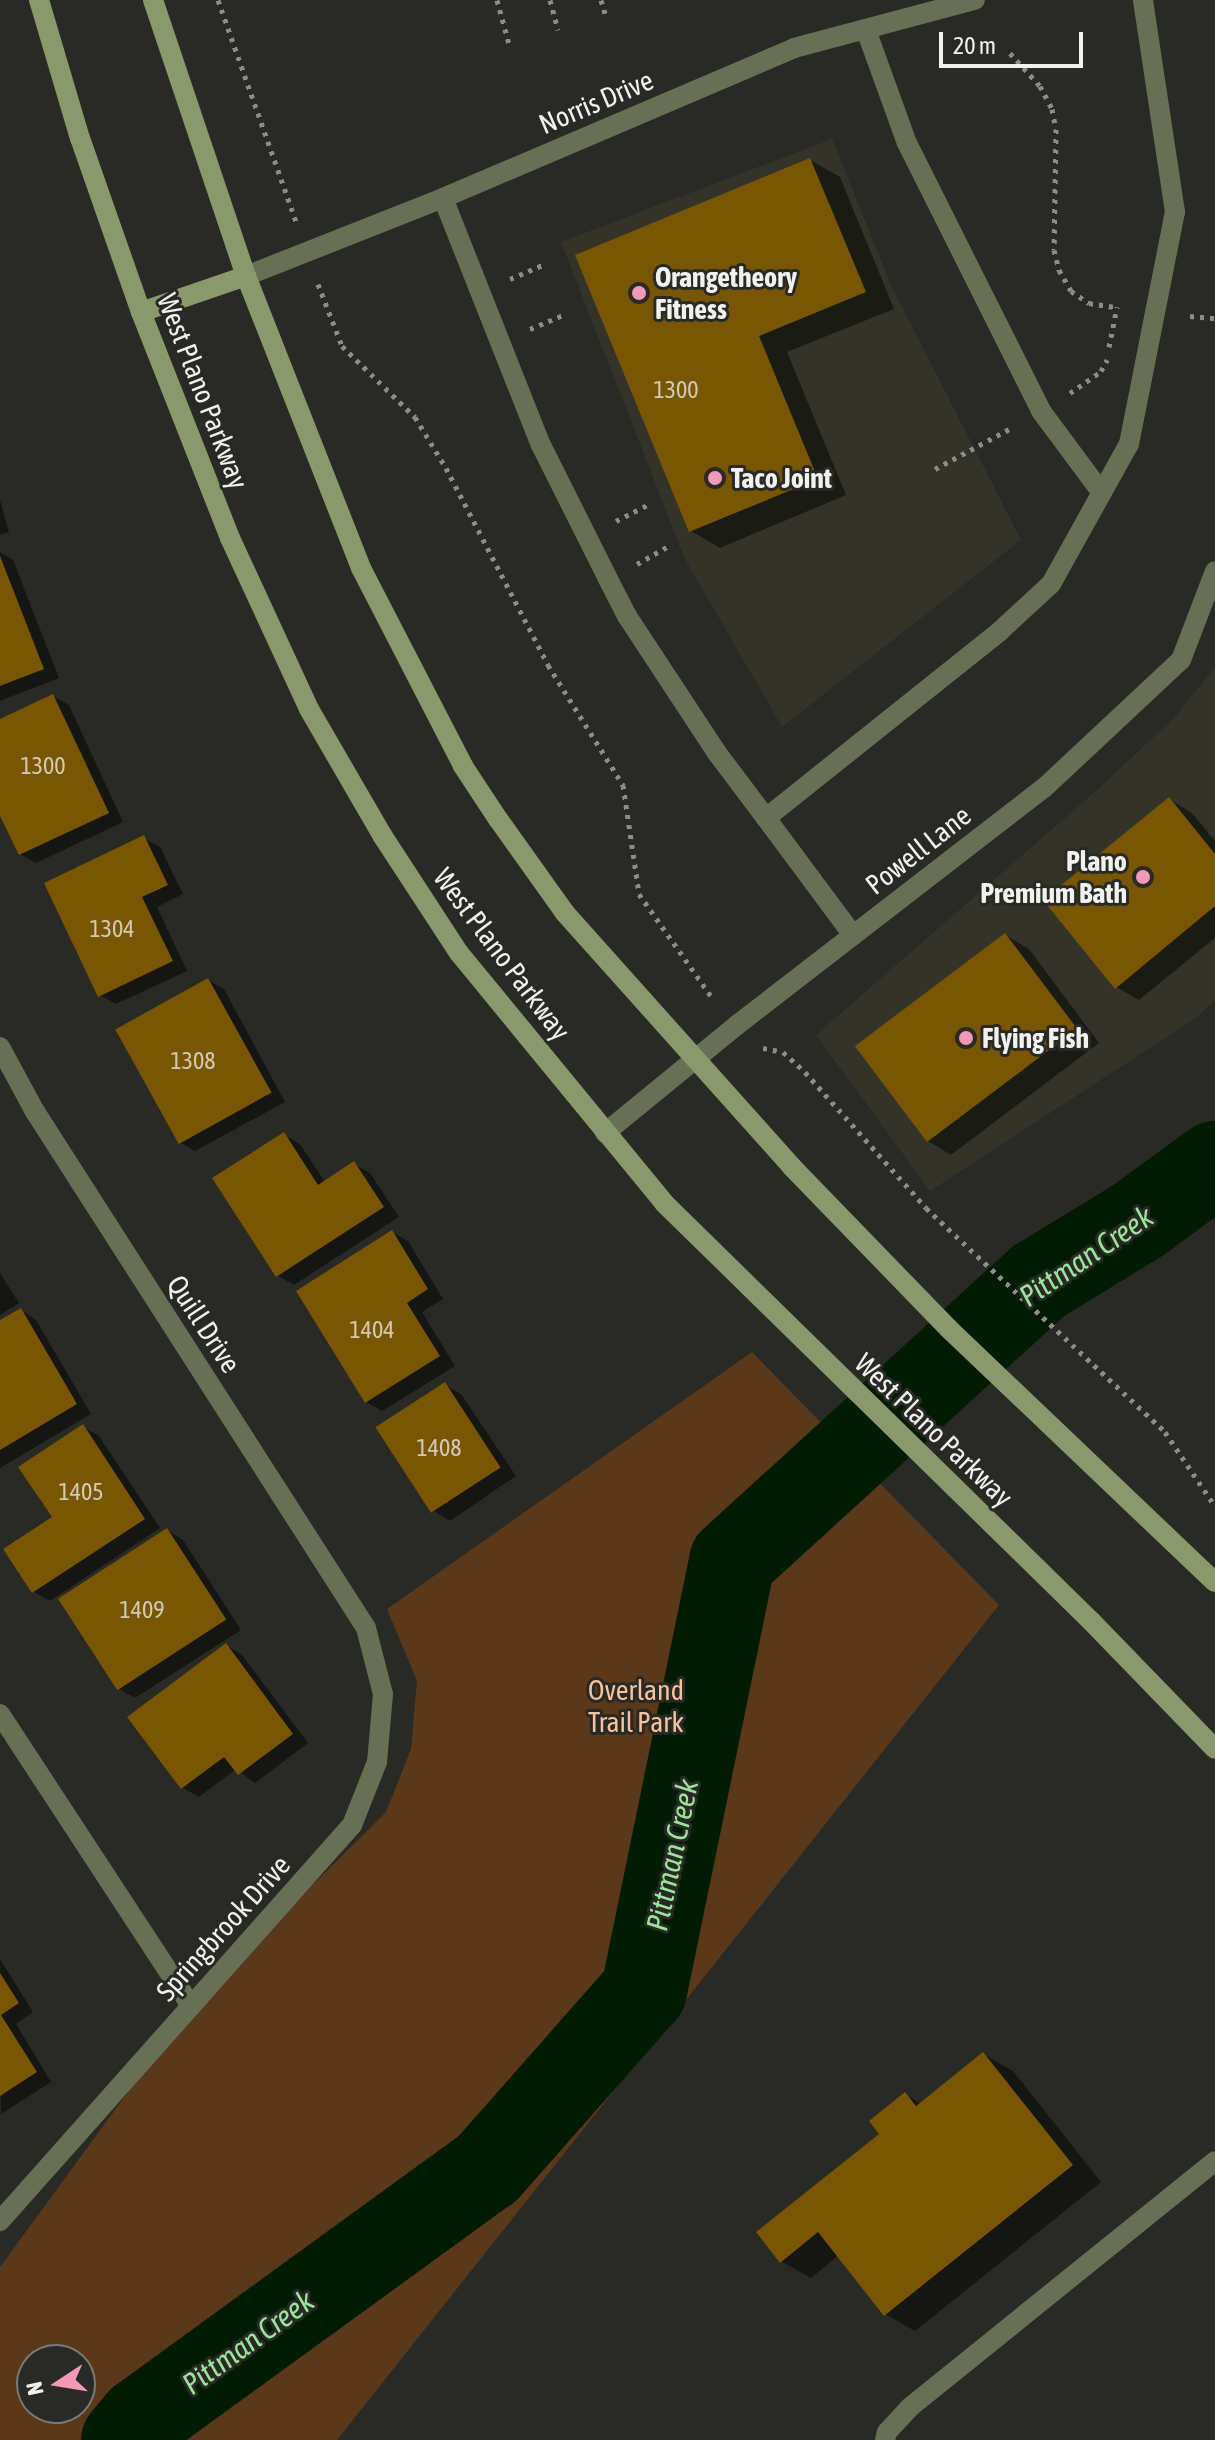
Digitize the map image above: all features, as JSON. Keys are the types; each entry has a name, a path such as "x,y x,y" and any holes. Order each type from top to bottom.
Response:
{"main road":[{"name":"West Plano Parkway","path":"39,0 80,138 141,312 230,538 309,709 382,835 459,953 664,1203 1091,1621 1215,1749"},
{"path":"153,0 246,276 361,568 463,766 565,913 792,1167 898,1276 1215,1582"},
{"path":"141,312 246,276"}],"street":[{"name":"Norris Drive","path":"246,276 443,198 794,48 975,0"},
{"path":"766,818 1000,631 1051,584 1129,444 1175,212 1143,0"},
{"path":"866,30 907,143 1041,411 1102,493"},
{"path":"443,198 541,445 615,591 717,753 853,935"},
{"name":"Powell Lane","path":"605,1133 737,1025 1044,788 1181,660 1215,571"},
{"name":"Quill Drive","path":"0,1047 34,1110 366,1628"},
{"name":"Springbrook Drive","path":"0,2221 352,1825 377,1762 383,1694 366,1628"},
{"path":"0,1714 191,2006"},
{"path":"885,2440 887,2432 909,2408 1215,2161"}],"path":[{"path":"218,0 306,253 342,346 415,417 446,468 548,665 623,785 639,894 720,1010 764,1049 783,1052 805,1072 926,1208 1165,1432 1215,1506"},
{"path":"497,0 509,44"},
{"path":"550,0 558,30"},
{"path":"601,0 606,16"},
{"path":"1010,53 1040,86 1052,109 1056,129 1054,250 1059,270 1071,291 1089,303 1125,308"},
{"path":"1063,398 1101,371 1107,361 1115,307"},
{"path":"1189,315 1215,318"},
{"path":"935,469 1014,426"}],"shaded area":[{"path":"832,139 890,283 1021,540 782,727 685,559 561,242"},
{"path":"1215,667 1215,1000 1196,1018 930,1191 816,1035 1098,789 1175,717"}],"green space":[{"name":"Overland Trail Park","path":"752,1352 999,1605 337,2440 0,2440 0,2267 191,2006 386,1812 411,1749 417,1681 387,1609"}],"building":[{"path":"810,158 866,292 759,336 818,479 689,532 575,255"},
{"path":"0,556 44,669 0,686"},
{"path":"53,694 109,813 19,855 0,816 0,719"},
{"name":"Plano Premium Bath","path":"1169,797 1215,854 1215,906 1115,989 1043,900"},
{"path":"144,835 168,885 142,897 173,961 98,997 44,883"},
{"name":"Flying Fish","path":"1005,933 1077,1029 927,1142 855,1046"},
{"path":"208,978 272,1093 179,1144 115,1029"},
{"path":"284,1132 318,1185 354,1161 384,1207 276,1277 212,1178"},
{"path":"392,1230 428,1289 407,1303 440,1356 365,1403 296,1291"},
{"path":"21,1308 77,1404 0,1450 0,1320"},
{"path":"445,1382 501,1468 431,1513 375,1427"},
{"path":"83,1424 145,1519 32,1593 3,1549 52,1517 18,1467"},
{"path":"167,1528 226,1619 117,1690 58,1599"},
{"path":"226,1643 293,1734 238,1775 224,1757 181,1789 127,1717"},
{"path":"0,1973 19,2003 1,2015 37,2072 0,2096"},
{"path":"983,2052 1073,2165 884,2316 818,2232 780,2263 756,2232 879,2134 869,2121 905,2092 916,2106"}],"waterway":[{"name":"Pittman Creek","path":"124,2440 141,2420 487,2169 644,1991 732,1561 1039,1281 1140,1219 1215,1164"}],"place":[{"name":"Orangetheory Fitness","path":"639,293"},
{"name":"Taco Joint","path":"715,478"},
{"name":"Plano Premium Bath","path":"1143,877"},
{"name":"Flying Fish","path":"966,1038"}]}
